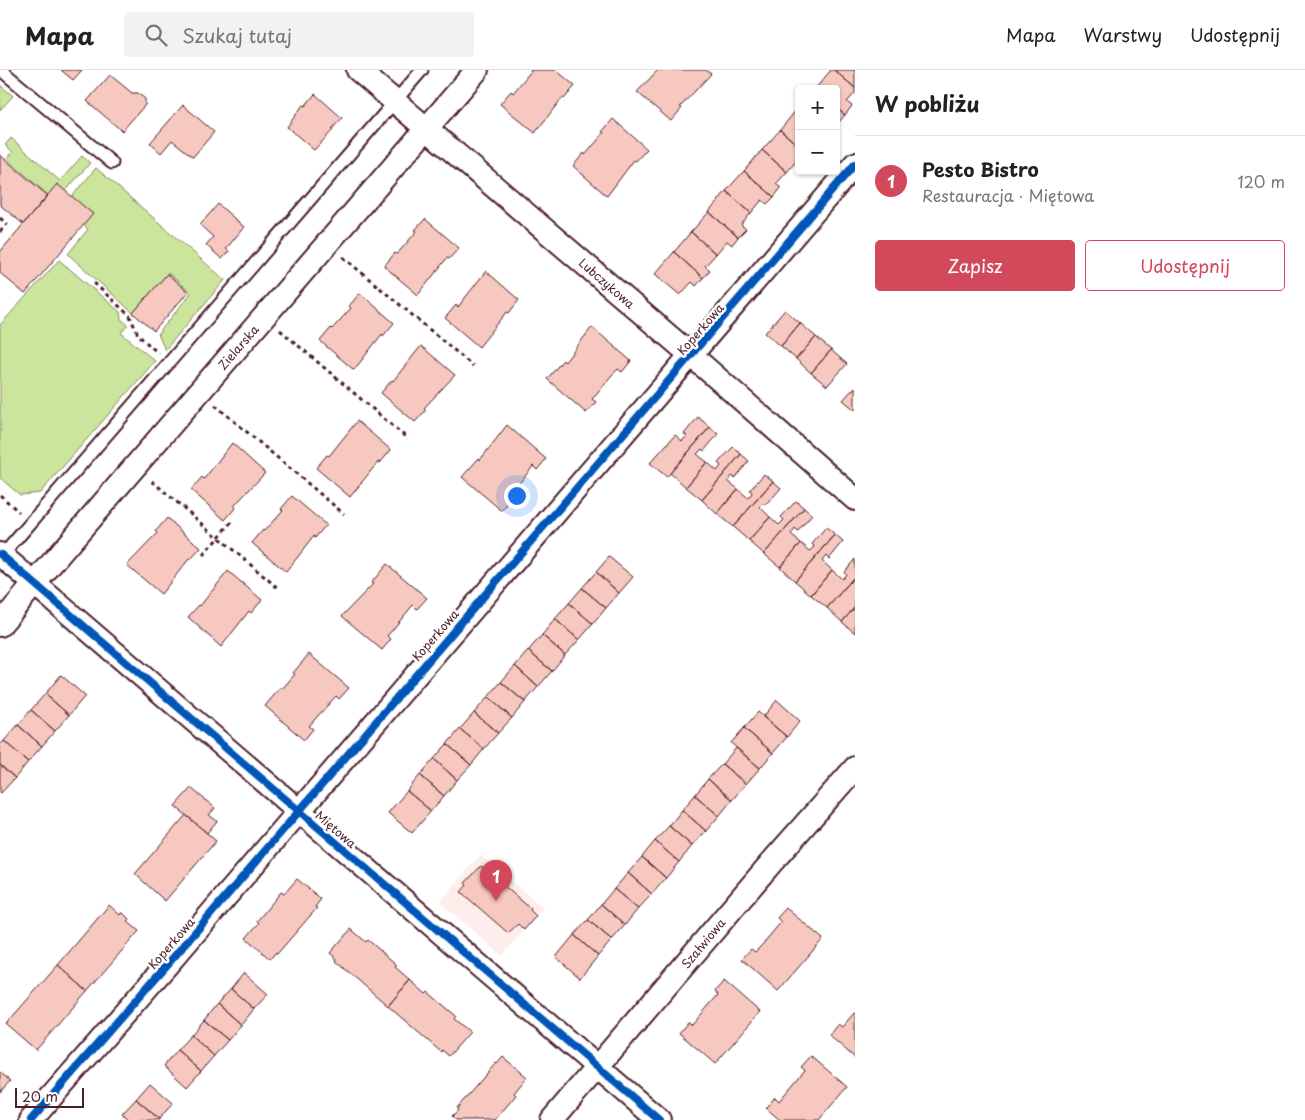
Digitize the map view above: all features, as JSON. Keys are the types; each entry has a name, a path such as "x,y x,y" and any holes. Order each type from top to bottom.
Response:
{"street":[{"name":"Lubczykowa","path":"358,70 692,356 855,499"},
{"name":"Zielarska","path":"0,625 477,70"},
{"name":"Koperkowa","path":"31,1120 692,356 855,164"},
{"name":"Miętowa","path":"1,555 659,1120"},
{"name":"Szałwiowa","path":"552,1120 764,871 855,768"}],"lane":[{"path":"1,70 112,163"},
{"path":"1,555 422,70"}],"path":[{"path":"0,218 7,224 0,232"},
{"path":"327,244 473,366"},
{"path":"94,283 130,316 138,335 169,363"},
{"path":"264,317 408,439"},
{"path":"199,392 344,514"},
{"path":"134,467 279,589"},
{"path":"0,495 20,513"},
{"path":"203,554 234,520"}],"shaded area":[{"path":"480,855 543,908 502,956 440,902"}],"green space":[{"path":"0,85 13,96 0,110"},
{"path":"11,138 60,181 82,156 90,163 56,202 7,159 13,152 5,145"},
{"path":"96,168 225,280 165,350 158,334 191,293 168,273 133,313 68,254 88,229 63,207"},
{"path":"59,260 120,312 121,319 128,325 121,333 155,361 40,493 20,495 0,478 0,325"}],"building":[{"path":"61,70 82,70 73,80"},
{"path":"530,70 556,70 575,86 564,99 562,98 535,133 500,104 511,91 513,93"},
{"path":"658,70 706,70 711,74 680,107 682,108 671,121 637,92"},
{"path":"831,70 834,70 855,88 855,93 847,102 852,106 845,115 840,111 840,85 818,85"},
{"path":"834,70 855,70 855,88"},
{"path":"110,75 132,93 138,93 145,99 145,105 122,131 87,101"},
{"path":"315,94 342,118 314,150 287,127 303,105 305,106"},
{"path":"183,105 214,132 193,157 172,140 161,153 150,143"},
{"path":"795,111 795,143 780,130"},
{"path":"840,111 845,115 840,121"},
{"path":"613,119 647,149 636,161 634,160 607,196 573,166 604,133 602,132"},
{"path":"780,130 795,143 795,163 787,172 762,150"},
{"path":"762,150 787,172 776,184 781,188 774,197 744,171"},
{"path":"0,155 48,196 23,224 0,205"},
{"path":"744,171 774,197 767,204 762,200 751,213 726,191"},
{"path":"57,184 93,214 25,294 0,273 0,252"},
{"path":"726,191 751,213 741,225 746,229 738,237 709,212"},
{"path":"218,204 244,227 226,249 229,251 222,259 206,245 213,237 200,225"},
{"path":"709,212 738,237 732,245 727,241 716,254 691,232"},
{"path":"425,219 459,248 449,259 447,258 418,295 384,266 395,253 397,254"},
{"path":"691,232 716,254 705,266 710,270 703,278 674,252"},
{"path":"674,252 703,278 696,286 692,282 680,295 655,274"},
{"path":"486,271 519,300 479,347 445,318 456,305 458,307"},
{"path":"167,274 188,292 154,331 133,313"},
{"path":"360,293 394,323 383,336 382,334 354,370 320,341 351,308 349,306"},
{"path":"785,310 800,323 781,346 765,333"},
{"path":"800,323 816,337 796,359 781,346"},
{"path":"592,327 631,361 622,372 618,369 611,376 592,399 596,402 586,413 547,379 563,360 565,362"},
{"path":"816,337 831,350 811,373 796,359"},
{"path":"421,346 455,375 424,408 426,410 415,422 381,393"},
{"path":"831,350 847,364 827,386 811,373"},
{"path":"855,387 855,410 843,400"},
{"path":"698,417 710,427 667,477 650,463 675,435 682,441 687,436 684,434"},
{"path":"357,421 391,450 380,463 378,462 350,497 316,468 327,455 329,456"},
{"path":"507,425 546,459 537,470 533,466 507,497 511,500 502,511 462,477 479,458 480,460"},
{"path":"710,427 718,434 704,451 702,449 697,454 707,462 686,487 670,473"},
{"path":"232,443 265,473 234,506 236,507 225,520 191,490 202,477 204,479"},
{"path":"733,447 741,454 702,500 686,487 707,462 717,471 721,466 718,463"},
{"path":"741,454 749,461 735,478 732,476 728,481 738,489 717,514 702,500"},
{"path":"764,474 773,481 733,527 717,514 738,489 748,498 752,493 750,490"},
{"path":"773,481 781,488 766,505 764,503 760,507 770,517 749,541 733,527"},
{"path":"292,496 326,525 315,538 314,536 286,572 252,543 283,510 281,509"},
{"path":"796,501 804,508 764,554 749,541 770,517 779,525 784,520 781,517"},
{"path":"804,508 812,515 798,532 795,529 791,535 801,543 780,567 764,554"},
{"path":"167,518 201,548 189,559 161,594 127,565 158,533 156,531"},
{"path":"826,528 835,535 795,581 780,567 801,543 810,551 815,547 812,544"},
{"path":"835,535 843,542 829,559 826,556 822,561 832,570 811,595 795,581"},
{"path":"609,557 633,577 619,593 596,572"},
{"path":"855,559 855,576 827,608 811,595 832,570 842,579 846,574 844,572"},
{"path":"387,564 427,598 417,609 413,605 387,636 391,639 382,650 342,616 373,584 371,583"},
{"path":"228,571 262,600 251,613 249,611 221,647 188,617 200,606"},
{"path":"596,572 619,593 606,608 582,588"},
{"path":"855,576 855,607 842,622 827,608"},
{"path":"582,588 606,608 593,624 569,603"},
{"path":"569,603 593,624 579,640 555,619"},
{"path":"855,607 855,633 842,622"},
{"path":"555,619 579,640 565,655 542,635"},
{"path":"542,635 565,655 552,671 528,651"},
{"path":"528,651 552,671 538,687 515,666"},
{"path":"309,654 349,688 339,699 336,696 309,726 313,729 304,740 265,706 295,674 293,673"},
{"path":"515,666 538,687 525,702 501,682"},
{"path":"61,675 85,696 69,715 45,694"},
{"path":"501,682 525,702 512,718 488,697"},
{"path":"45,694 69,715 55,731 31,710"},
{"path":"488,697 512,718 498,733 474,713"},
{"path":"777,700 800,721 787,737 763,717"},
{"path":"31,710 55,731 42,746 18,725"},
{"path":"758,712 787,737 773,753 744,728"},
{"path":"474,713 498,733 484,749 460,729"},
{"path":"18,725 42,746 28,762 4,741"},
{"path":"744,728 773,753 760,768 731,743"},
{"path":"460,729 484,749 471,765 447,744"},
{"path":"4,741 28,762 15,778 0,765 0,745"},
{"path":"447,744 471,765 457,780 434,759"},
{"path":"736,748 760,768 746,784 722,764"},
{"path":"434,759 457,780 444,796 420,775"},
{"path":"722,764 746,784 732,800 708,779"},
{"path":"0,765 15,778 1,793 0,792"},
{"path":"420,775 444,796 431,811 407,791"},
{"path":"708,779 732,800 719,816 695,795"},
{"path":"191,788 215,808 209,815 217,821 207,833 175,806"},
{"path":"407,791 431,811 412,833 388,813"},
{"path":"695,795 719,816 706,831 682,810"},
{"path":"682,810 706,831 692,846 669,826"},
{"path":"186,815 216,841 165,901 135,874"},
{"path":"669,826 692,846 679,862 655,841"},
{"path":"655,841 679,862 666,878 642,857"},
{"path":"642,857 666,878 652,894 628,873"},
{"path":"481,866 531,909 536,916 524,930 518,924 508,933 461,892 467,885 465,883"},
{"path":"628,873 652,894 638,909 614,889"},
{"path":"297,879 321,899 315,907 317,908 277,954 276,952 270,959 246,938 259,923 257,921 281,892 284,894"},
{"path":"614,889 638,909 625,925 601,904"},
{"path":"601,904 625,925 612,940 588,920"},
{"path":"109,905 120,915 122,912 129,919 127,921 139,931 87,991 58,965"},
{"path":"786,908 823,939 778,991 742,959 751,949 755,952 762,945 781,922 777,918"},
{"path":"588,920 612,940 598,956 574,935"},
{"path":"351,929 366,942 368,940 397,965 395,967 410,980 388,1006 336,961 337,959 330,953"},
{"path":"574,935 598,956 580,978 556,957"},
{"path":"58,965 87,991 36,1050 6,1024"},
{"path":"244,973 268,994 254,1009 231,989"},
{"path":"410,980 426,994 428,992 456,1016 454,1019 470,1032 449,1056 442,1050 441,1052 388,1006"},
{"path":"724,981 760,1012 715,1064 679,1033 688,1022 692,1025 718,995 715,991"},
{"path":"231,989 254,1009 241,1025 217,1004"},
{"path":"217,1004 241,1025 228,1040 204,1020"},
{"path":"855,1012 855,1058 829,1035 838,1024 842,1027"},
{"path":"204,1020 228,1040 214,1056 191,1035"},
{"path":"191,1035 214,1056 201,1071 177,1050"},
{"path":"177,1050 201,1071 187,1087 164,1066"},
{"path":"811,1056 847,1087 819,1120 780,1120 766,1108 775,1097 779,1101 805,1070 801,1067"},
{"path":"503,1057 527,1077 514,1093 516,1095 495,1120 456,1120 452,1116 458,1110 457,1108"},
{"path":"0,1072 10,1081 0,1092"},
{"path":"150,1083 173,1103 159,1119 136,1099"},
{"path":"136,1099 159,1120 129,1120 122,1114"}],"cycle path":[{"path":"31,1120 179,951 855,164"},
{"path":"0,554 659,1120"}],"place":[{"name":"Pesto Bistro","path":"496,901"}]}
